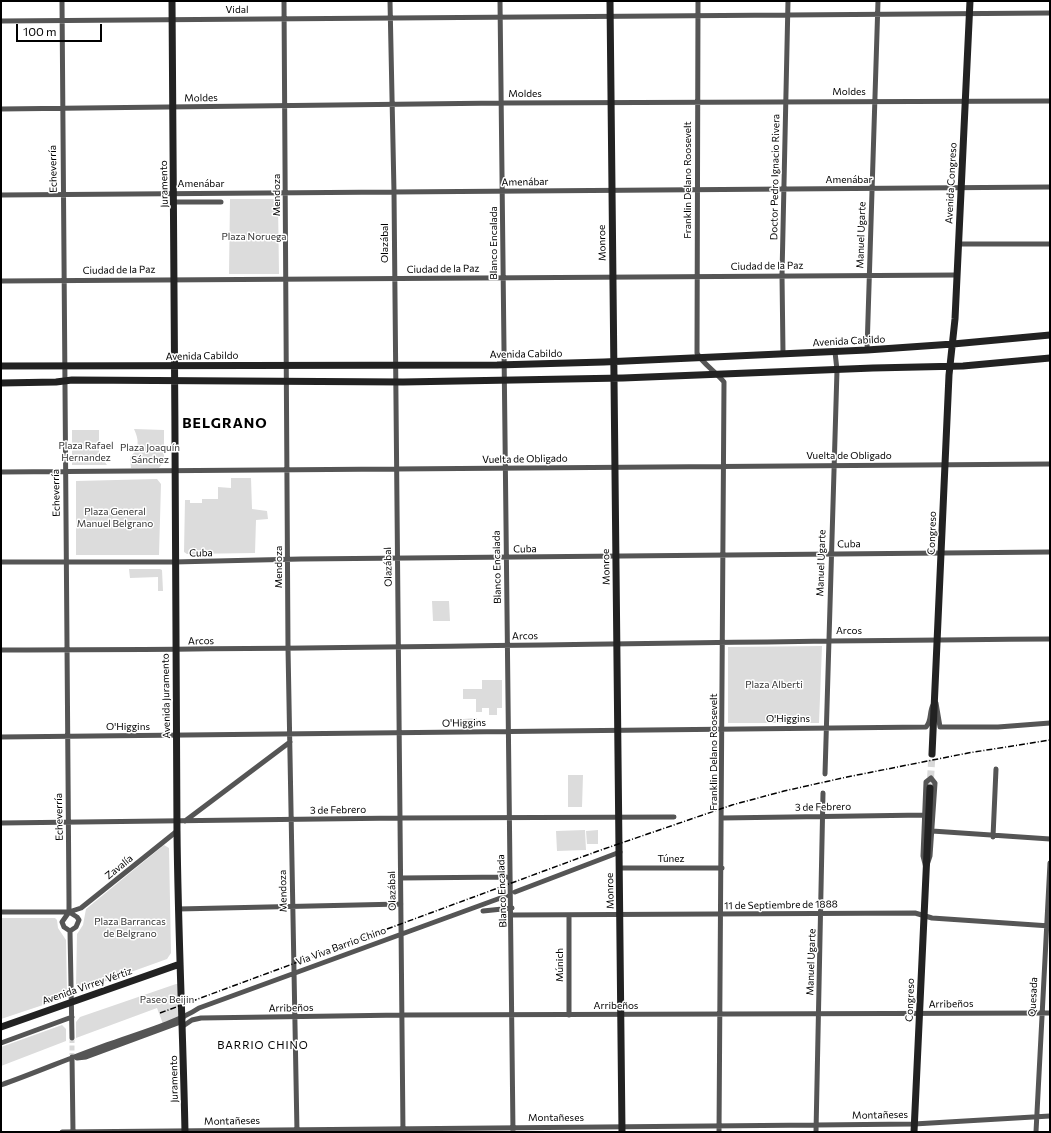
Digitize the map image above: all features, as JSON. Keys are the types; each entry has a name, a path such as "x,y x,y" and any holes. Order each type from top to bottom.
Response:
{"main road":[{"name":"Juramento","path":"172,1 175,368"},
{"name":"Monroe","path":"610,1 621,914 622,1129"},
{"name":"Avenida Congreso","path":"950,366 953,344 959,244 970,1"},
{"name":"Avenida Cabildo","path":"1,366 175,368 286,365 614,362 782,353 835,352 953,344 1050,335"},
{"path":"1,383 72,380 286,382 504,381 719,375 950,366 1050,358"},
{"name":"Congreso","path":"932,754 936,700 950,366"},
{"name":"Avenida Juramento","path":"175,368 174,562 177,831 178,909 183,1026"},
{"name":"Congreso","path":"914,1132 930,788"},
{"name":"Avenida Virrey Vértiz","path":"1,1027 180,964"},
{"name":"Juramento","path":"183,1026 185,1131"}],"street":[{"name":"Echeverría","path":"62,1 61,109 64,280 69,912 62,922 64,927 70,931"},
{"name":"Mendoza","path":"284,1 288,648 297,1130"},
{"name":"Olazábal","path":"390,1 396,365 403,1130"},
{"name":"Blanco Encalada","path":"500,1 509,818 512,908 513,1130"},
{"name":"Franklin Delano Roosevelt","path":"698,1 697,353 699,358"},
{"name":"Doctor Pedro Ignacio Rivera","path":"782,353 782,275 788,1"},
{"name":"Manuel Ugarte","path":"867,350 868,274 878,1"},
{"name":"Vidal","path":"1,21 1050,13"},
{"name":"Moldes","path":"1,109 392,106 502,103 1050,101"},
{"name":"Amenábar","path":"1,196 286,192 1050,187"},
{"path":"174,202 221,202"},
{"path":"959,244 1050,244"},
{"name":"Ciudad de la Paz","path":"1,281 868,274 957,275"},
{"name":"Manuel Ugarte","path":"826,774 830,553 837,370 835,352"},
{"path":"699,358 719,375"},
{"name":"Franklin Delano Roosevelt","path":"719,375 724,382 723,729 719,1132"},
{"name":"Vuelta de Obligado","path":"1,472 174,472 1050,464"},
{"name":"Cuba","path":"1,562 174,562 616,557 723,554 1050,552"},
{"name":"Arcos","path":"1,650 175,650 617,644 723,641 1050,639"},
{"name":"Congreso","path":"926,727 929,723 930,711 936,700"},
{"name":"Congreso","path":"936,700 940,727 998,727 1050,723"},
{"name":"O'Higgins","path":"1,737 926,727"},
{"path":"186,821 290,742"},
{"path":"992,836 996,769"},
{"name":"Congreso","path":"931,778 935,783 930,856 926,868 923,856 926,782 931,778"},
{"name":"Manuel Ugarte","path":"816,1132 822,913 823,793"},
{"name":"3 de Febrero","path":"722,818 925,815"},
{"name":"3 de Febrero","path":"1,823 619,816 674,817"},
{"name":"Zavalía","path":"69,912 83,907 177,831"},
{"path":"932,832 1050,839"},
{"path":"515,892 620,852"},
{"name":"Quesada","path":"1036,1132 1048,926 1050,863"},
{"name":"Túnez","path":"620,868 722,868"},
{"path":"401,878 510,877"},
{"name":"Via Viva Barrio Chino","path":"158,1028 178,1023 183,1017 191,1014 199,1008 506,896"},
{"path":"178,909 401,904"},
{"path":"482,911 512,908"},
{"path":"1,912 69,912"},
{"name":"Echeverría","path":"69,912 79,920 76,927 70,931"},
{"name":"11 de Septiembre de 1888","path":"512,915 916,913 932,918 1048,926"},
{"name":"Múnich","path":"569,915 569,1015"},
{"name":"Echeverría","path":"70,931 72,1038"},
{"name":"Arribeños","path":"183,1026 192,1020 201,1018 403,1015 1050,1013"},
{"path":"191,1014 192,1020"},
{"path":"1,1042 72,1017"},
{"path":"1,1085 72,1057 86,1057 131,1036 158,1028"},
{"path":"110,1045 128,1041 158,1028"},
{"path":"72,1057 73,1132"},
{"name":"Montañeses","path":"62,1132 513,1130 719,1126 816,1126 914,1124 1050,1116"}],"green space":[{"name":"Plaza Noruega","path":"230,199 275,199 278,203 279,274 229,274"},
{"name":"Plaza Joaquín Sánchez","path":"134,429 164,430 164,461 159,468 131,468 130,457 136,450 138,444"},
{"name":"Plaza Rafael Hernandez","path":"72,430 99,430 99,454 107,465 72,465"},
{"path":"231,478 251,478 252,509 267,511 268,519 256,520 255,553 187,554 184,552 185,500 190,500 190,503 202,503 202,499 218,499 218,487 231,488"},
{"name":"Plaza General Manuel Belgrano","path":"157,479 161,484 159,555 76,555 76,481"},
{"path":"129,569 162,570 163,591 158,591 158,577 130,578"},
{"path":"432,601 449,601 450,621 433,621"},
{"name":"Plaza Alberti","path":"822,646 819,723 728,723 728,647"},
{"path":"482,680 502,680 502,708 497,708 497,715 489,715 489,708 482,708 482,712 476,712 476,699 463,699 463,689 482,689"},
{"path":"477,718 477,726 463,726 463,719"},
{"path":"568,775 583,775 582,807 568,807"},
{"path":"585,830 586,850 557,851 556,831"},
{"path":"598,830 598,844 587,844 586,831"},
{"name":"Plaza Barrancas de Belgrano","path":"164,845 169,848 171,953 167,959 81,990 76,986 77,934 83,925 86,909"},
{"path":"1,918 55,918 57,920 58,928 66,940 67,991 64,998 1,1019"},
{"name":"Paseo Beijin","path":"178,984 181,1018 163,1024 157,1008 76,1038 76,1022 80,1017"},
{"path":"62,1025 66,1029 66,1041 1,1066 1,1047"}],"tunnel":[{"path":"930,788 932,754"},
{"path":"72,1038 72,1055"}],"railway":[{"path":"160,1013 598,851 732,805 784,791 847,777 968,753 1050,740"}],"district":[{"name":"BELGRANO","path":"225,423"},
{"name":"BARRIO CHINO","path":"263,1045"}]}
